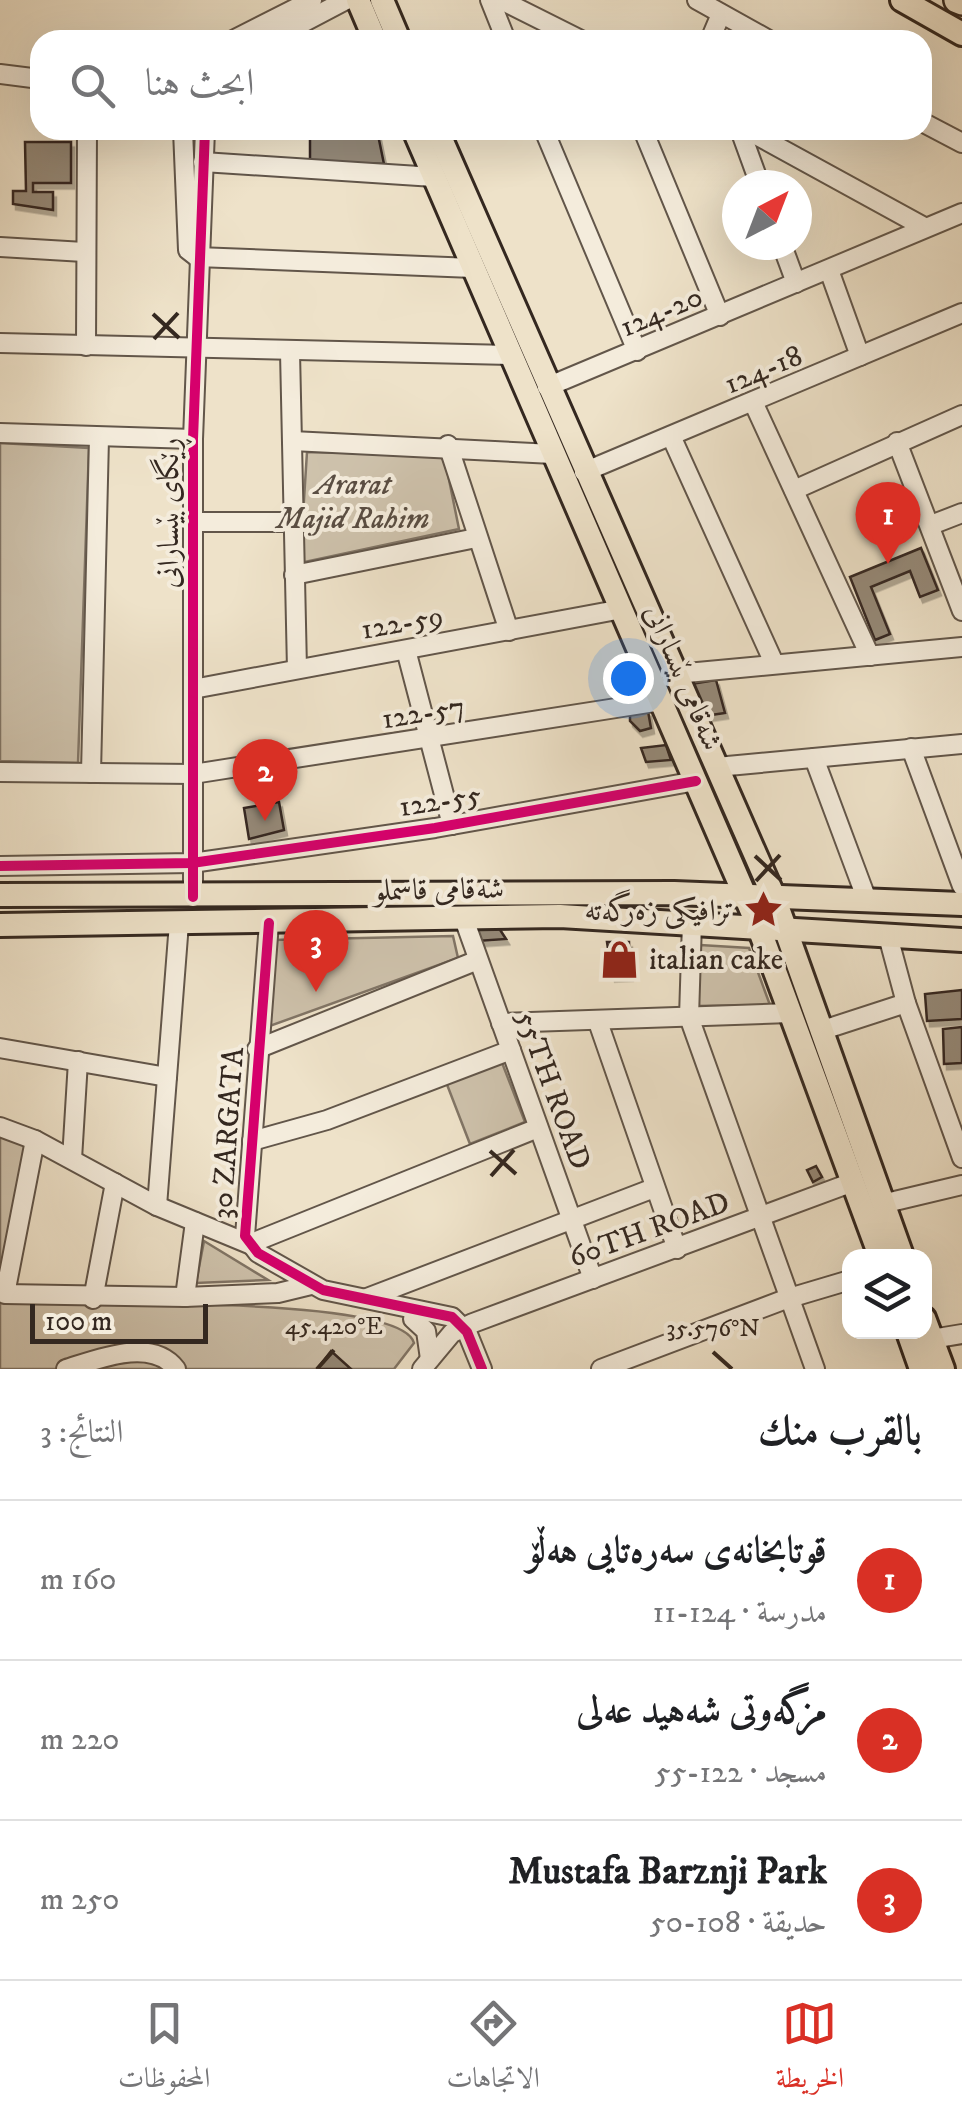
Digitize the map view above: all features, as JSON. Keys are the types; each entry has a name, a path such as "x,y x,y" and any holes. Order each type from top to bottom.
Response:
{"main road":[{"path":"358,0 371,30"},
{"path":"382,0 395,30"},
{"path":"902,0 962,34"},
{"name":"شەقامی بێسارانی","path":"418,140 511,356 584,472 774,897 820,1031 827,1082 853,1182 877,1249"},
{"name":"شەقامی بێسارانی","path":"441,140 547,388 554,454 746,897 790,1013 827,1082 899,1249"},
{"name":"شەقامی قاسملو","path":"0,895 192,897 464,892 962,904"},
{"name":"شەقامی قاسملو","path":"0,924 560,916 962,940"},
{"path":"911,1339 922,1369"},
{"path":"932,1339 943,1369"}],"street":[{"path":"253,30 312,0"},
{"path":"289,30 346,0"},
{"path":"490,0 502,30"},
{"path":"501,0 562,30"},
{"path":"697,0 751,30"},
{"path":"714,30 721,14"},
{"path":"0,74 30,78"},
{"path":"932,127 962,143"},
{"path":"86,346 87,140"},
{"name":"ڕێگای بێسارانی","path":"183,140 188,250 197,257"},
{"name":"ڕێگای بێسارانی","path":"192,897 193,438 203,140"},
{"path":"548,140 637,351"},
{"path":"647,140 720,316"},
{"path":"746,140 755,170"},
{"path":"761,140 924,228"},
{"path":"202,162 434,177"},
{"name":"124-20","path":"547,388 962,213"},
{"path":"0,247 84,252"},
{"path":"197,257 473,268"},
{"path":"788,260 796,283"},
{"path":"828,270 860,356"},
{"name":"124-18","path":"584,472 962,314"},
{"path":"0,343 511,356"},
{"path":"290,352 297,670"},
{"path":"754,404 870,656"},
{"path":"794,490 962,415"},
{"path":"0,432 193,438"},
{"path":"671,436 774,663"},
{"path":"91,773 99,438"},
{"path":"292,441 448,445 554,454"},
{"path":"897,442 932,525 954,564 962,611"},
{"path":"448,445 509,631"},
{"path":"932,525 962,513"},
{"path":"193,522 292,522"},
{"path":"294,575 476,538"},
{"name":"122-59","path":"193,690 622,609"},
{"path":"676,674 962,648"},
{"path":"406,650 452,824"},
{"name":"122-57","path":"0,772 193,774 661,700"},
{"path":"716,767 962,744"},
{"path":"911,748 962,886"},
{"path":"814,758 868,900"},
{"name":"122-55","path":"0,866 192,863 452,824 696,781"},
{"path":"940,830 962,828"},
{"name":"55TH ROAD","path":"464,919 593,1279"},
{"path":"692,922 689,1017 764,1216 786,1299 815,1369"},
{"path":"157,1206 179,923"},
{"name":"30 ZARGATA","path":"270,923 243,1224 249,1244 311,1285 335,1294 447,1315 458,1334"},
{"path":"888,936 906,1003 962,1158"},
{"path":"257,1050 478,960"},
{"path":"820,1031 906,1003"},
{"path":"501,1022 598,1022 790,1013"},
{"path":"598,1022 678,1249"},
{"path":"0,1048 167,1077"},
{"path":"252,1141 327,1120 511,1050"},
{"path":"72,1159 78,1061"},
{"path":"0,1127 35,1140 157,1206 249,1244 538,1128"},
{"path":"35,1140 5,1294 93,1299 278,1293 311,1285"},
{"name":"60TH ROAD","path":"458,1334 853,1182"},
{"path":"93,1299 115,1183"},
{"path":"882,1204 962,1185"},
{"path":"366,1298 654,1188"},
{"path":"185,1296 195,1222"},
{"path":"601,1369 786,1299 842,1282"},
{"path":"335,1294 362,1308 458,1334 482,1369"},
{"path":"412,1319 430,1340 429,1365"},
{"path":"932,1330 962,1334"},
{"path":"429,1365 458,1334"},
{"path":"458,1334 472,1369"},
{"path":"66,1369 142,1352 161,1355 176,1369"}],"green space":[{"path":"0,443 89,448 78,763 0,761"},
{"name":"Ararat Majid Rahim","path":"307,452 444,455 459,529 300,563"},
{"path":"453,936 458,958 267,1027 272,940"},
{"path":"700,945 749,948 770,1005 696,1006"},
{"path":"501,1060 525,1122 470,1144 446,1082"},
{"path":"0,1137 26,1144 0,1300"},
{"path":"204,1241 268,1280 196,1283"},
{"path":"0,1303 152,1303 292,1309 352,1316 395,1327 414,1343 394,1369 0,1369"}],"building":[{"path":"310,140 379,140 384,164 310,162"},
{"path":"25,142 71,142 71,183 33,183 33,192 53,192 53,210 13,204 13,191 26,191"},
{"path":"921,548 938,590 920,597 910,571 871,587 890,634 875,640 850,577"},
{"path":"635,668 643,684 627,688 623,674"},
{"path":"716,680 725,713 704,716 691,684"},
{"path":"648,711 651,728 640,731 630,721 630,712"},
{"path":"666,745 671,760 646,762 641,748"},
{"path":"279,802 284,830 249,839 244,808"},
{"path":"495,922 506,939 477,941 470,925"},
{"name":"italian cake","path":"607,942 629,942 630,975 612,976"},
{"path":"962,990 962,1019 927,1021 925,994"},
{"path":"962,1027 962,1063 944,1064 943,1029"},
{"path":"816,1166 822,1177 813,1182 807,1170"},
{"path":"331,1351 351,1369 317,1369"}],"cycle path":[{"path":"193,897 193,439 205,140"},
{"path":"0,866 192,863 435,828 696,781"},
{"path":"269,923 245,1236 258,1253 323,1290 452,1317 467,1332 482,1369"}],"place":[{"name":"قوتابخانەی سەرەتایی هەڵۆ","path":"888,564"},
{"name":"مزگەوتی شەهید عەلی","path":"265,821"},
{"name":"ترافیکی زەرگەتە","path":"764,910"},
{"name":"italian cake","path":"619,959"},
{"name":"Mustafa Barznji Park","path":"316,992"}]}
